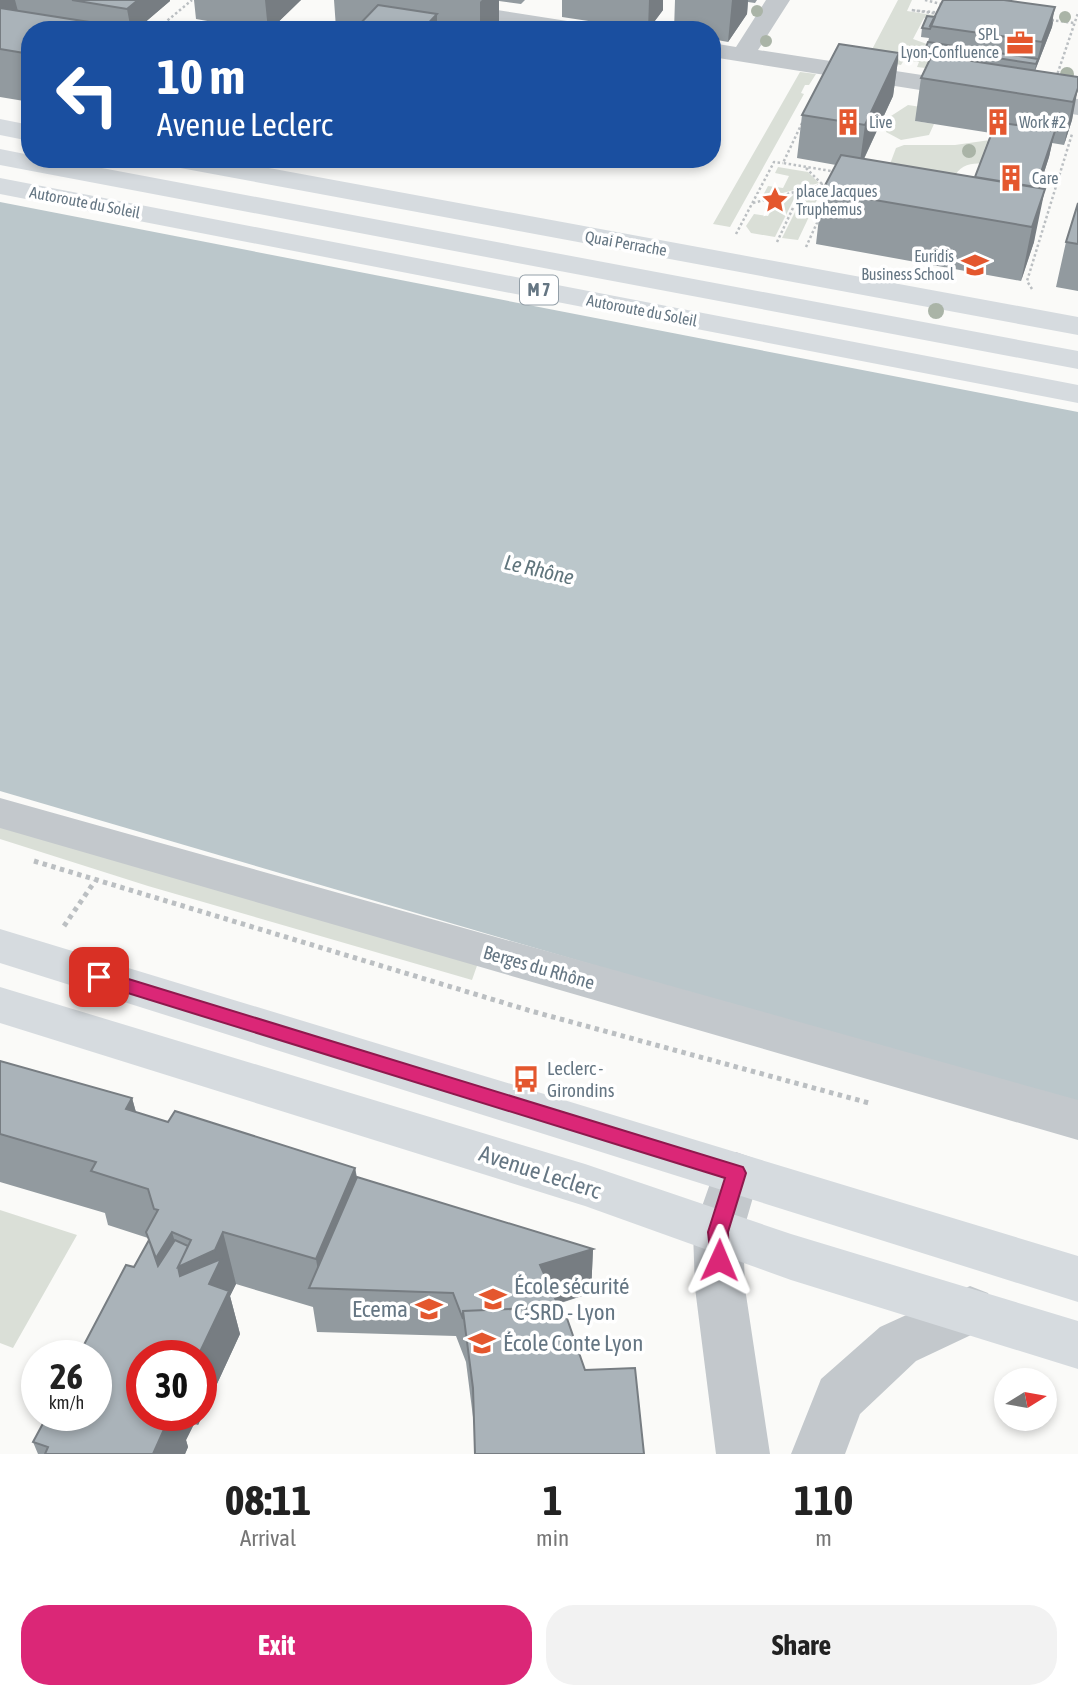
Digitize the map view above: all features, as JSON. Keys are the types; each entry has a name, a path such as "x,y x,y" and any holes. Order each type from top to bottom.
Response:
{"main road":[{"path":"0,127 21,131"},
{"name":"Autoroute du Soleil","path":"0,157 21,161"},
{"name":"Autoroute du Soleil","path":"58,168 1078,360"},
{"name":"Quai Perrache","path":"224,168 1078,326"},
{"name":"Autoroute du Soleil","path":"0,186 1078,394"},
{"path":"0,946 1078,1279"},
{"name":"Avenue Leclerc","path":"0,1005 585,1185 718,1232 1078,1345"}],"street":[{"path":"444,0 458,11 521,21"},
{"path":"528,21 546,0"},
{"path":"743,55 778,0"},
{"path":"721,52 1047,103 1075,119"},
{"name":"Berges du Rhône","path":"0,813 1078,1120"},
{"path":"736,1173 718,1232 720,1288 743,1454"},
{"path":"818,1454 840,1397 898,1344 970,1310"}],"path":[{"path":"167,21 192,0"},
{"path":"925,0 948,5 945,13 911,10 942,15 940,20"},
{"path":"1047,103 1078,13"},
{"path":"1046,19 1074,23"},
{"path":"783,163 829,69"},
{"path":"1026,316 1033,291 1027,281 1075,119"},
{"path":"735,234 774,162 840,173 834,187"},
{"path":"804,167 823,184"},
{"path":"753,203 837,181"},
{"path":"777,242 801,190"},
{"path":"807,247 823,211"},
{"path":"1034,229 1041,231"},
{"path":"23,858 95,882 293,938 531,1011 878,1106"},
{"path":"64,926 102,872"}],"shaded area":[{"path":"898,0 912,0 907,11 939,16 924,18 913,39 988,66 941,70 917,67 919,62 904,60 901,65 867,59"},
{"path":"800,72 816,74 809,85 805,85 801,93 804,94 730,227 713,224"},
{"path":"908,105 921,107 915,121 934,124 929,135 901,140 886,132 891,116"},
{"path":"990,140 985,164 966,165 954,178 890,164 896,148 904,145 955,145"},
{"path":"778,167 808,172 819,183 761,199 768,186 783,188 789,176 775,173"},
{"path":"824,185 798,240 782,238 806,190"},
{"path":"797,193 775,237 751,233 746,226 754,214 768,216 774,204 764,201"},
{"path":"0,824 479,960 472,980 148,886 0,839"},
{"path":"0,1210 77,1235 13,1348 0,1343"}],"water":[{"name":"Le Rhône","path":"0,202 1078,412 1078,1107 0,791"}],"building":[{"path":"72,0 138,0 127,9"},
{"path":"943,0 1004,0 1055,7 1042,42 930,26"},
{"path":"378,5 437,14 430,21 363,21"},
{"path":"0,8 83,21 21,21 21,52 0,49"},
{"path":"927,16 935,17 930,29 922,28"},
{"path":"928,42 1038,59 1036,64 926,47"},
{"path":"839,44 899,53 865,125 802,115"},
{"path":"932,55 1078,77 1078,88 1073,102 921,78"},
{"path":"996,122 1055,131 1036,187 975,177"},
{"path":"841,155 1045,189 1032,227 822,191"},
{"path":"1078,203 1078,244 1066,242"},
{"path":"0,1061 132,1098 126,1109 168,1122 175,1111 355,1168 316,1259 223,1232 215,1250 178,1267 191,1240 172,1232 156,1258 146,1232 158,1210 154,1209 148,1189 91,1171 96,1162 0,1134"},
{"path":"357,1177 593,1249 540,1265 559,1307 463,1311 463,1319 453,1293 309,1288"},
{"path":"149,1240 158,1266 175,1240 188,1246 178,1267 180,1276 221,1259 209,1284 229,1291 206,1340 126,1340 126,1431 163,1431 153,1454 45,1454 48,1447 33,1442 39,1431 112,1431 112,1340 86,1340 126,1265 134,1267"},
{"path":"563,1307 585,1370 635,1368 644,1454 475,1454 473,1388 463,1311"}],"place":[{"name":"SPL Lyon-Confluence","path":"1020,43"},
{"name":"Live","path":"848,122"},
{"name":"Work #2","path":"998,122"},
{"name":"Care","path":"1011,178"},
{"name":"place Jacques Truphemus","path":"775,200"},
{"name":"Euridis Business School","path":"975,265"},
{"name":"Leclerc - Girondins","path":"526,1079"},
{"name":"École sécurité C-SRD - Lyon","path":"493,1299"},
{"name":"Ecema","path":"429,1309"},
{"name":"École Conte Lyon","path":"482,1343"}],"route":[{"path":"99,977 736,1173 718,1232 719,1260"}]}
